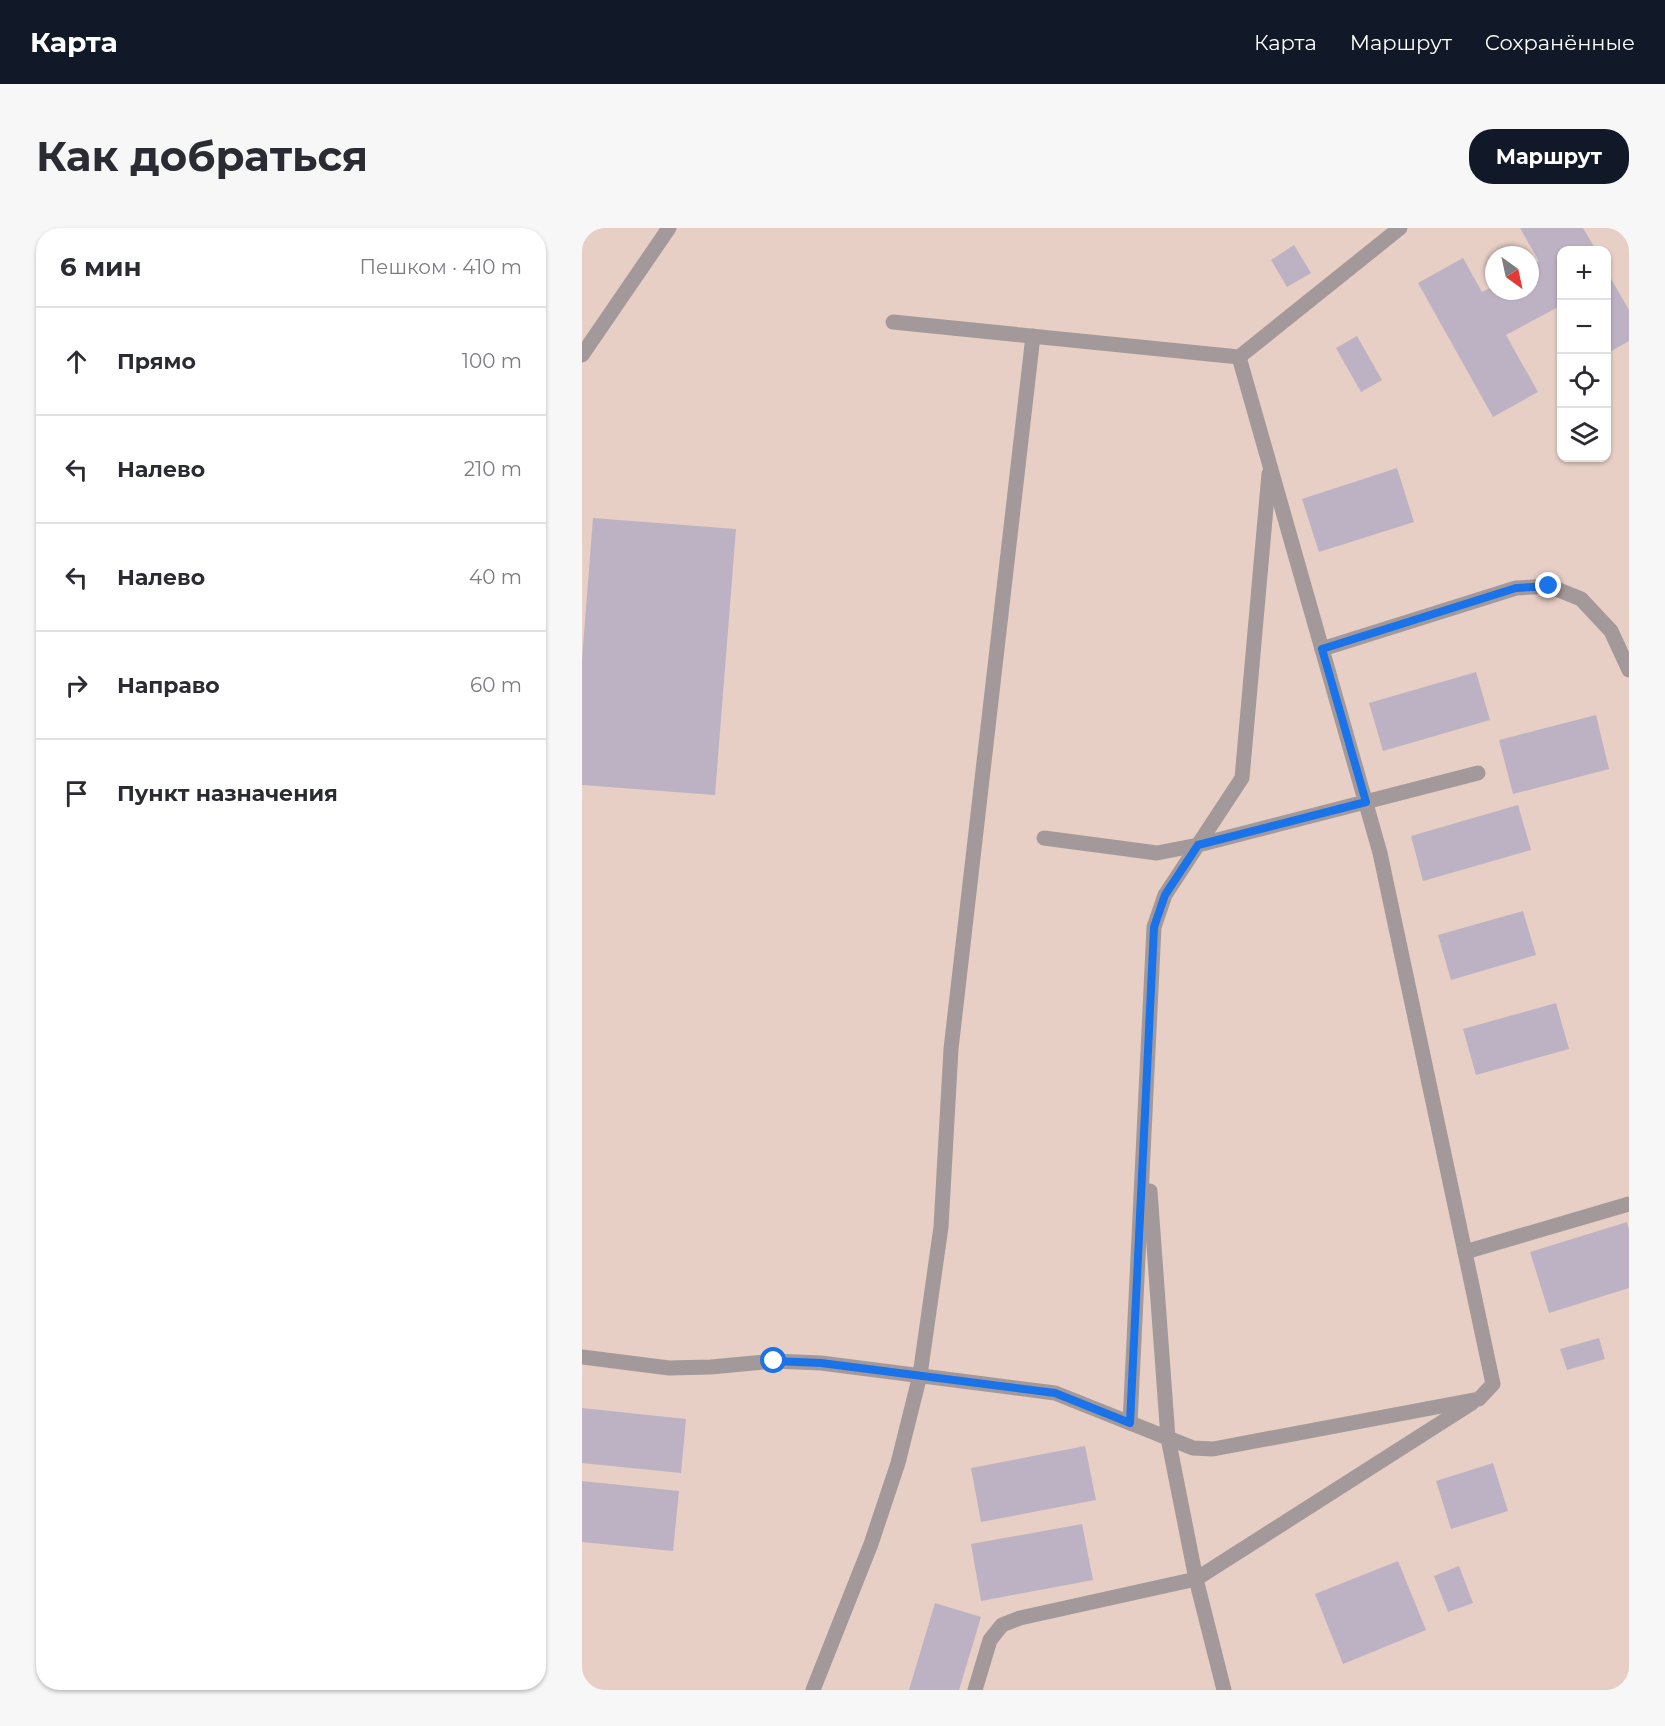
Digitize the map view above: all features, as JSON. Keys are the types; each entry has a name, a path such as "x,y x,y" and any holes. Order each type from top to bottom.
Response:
{"street":[{"path":"582,355 669,228"},
{"path":"893,322 1239,357 1400,228"},
{"path":"813,1690 871,1544 895,1473 920,1375 941,1227 951,1049 1033,336"},
{"path":"975,1690 990,1640 1002,1625 1020,1618 1196,1579 1479,1398 1493,1384 1380,853 1239,357"},
{"path":"1130,1423 1154,927 1165,895 1242,778 1270,466"},
{"path":"1322,649 1516,588 1549,586 1581,599 1611,631 1629,670"},
{"path":"1044,838 1157,853 1198,845 1478,773"},
{"path":"1145,1125 1168,1438 1196,1579 1224,1690"},
{"path":"1465,1252 1629,1204"},
{"path":"582,1357 669,1368 774,1361 821,1363 1055,1393 1194,1448 1214,1449 1479,1398"}],"shaded area":[{"path":"582,228 1629,228 1629,1690 582,1690"}],"building":[{"path":"1520,228 1583,228 1594,246 1557,246 1557,308 1506,335 1538,392 1493,417 1418,283 1463,258 1482,292 1485,290 1485,300 1539,300 1539,246 1530,246"},
{"path":"1294,245 1311,273 1287,287 1271,260"},
{"path":"1611,279 1629,310 1629,341 1611,351"},
{"path":"1357,336 1382,380 1361,392 1336,348"},
{"path":"1397,468 1414,522 1319,552 1302,499"},
{"path":"593,518 736,529 715,795 582,785 582,660"},
{"path":"1476,672 1490,720 1383,751 1369,703"},
{"path":"1596,715 1609,769 1513,794 1499,740"},
{"path":"1518,805 1531,850 1423,881 1411,836"},
{"path":"1523,911 1536,955 1451,980 1438,935"},
{"path":"1556,1003 1569,1049 1476,1075 1463,1029"},
{"path":"1627,1222 1629,1288 1549,1313 1530,1252"},
{"path":"1599,1338 1605,1359 1567,1370 1560,1349"},
{"path":"582,1408 686,1419 681,1473 582,1463"},
{"path":"1085,1446 1096,1500 981,1522 971,1468"},
{"path":"1493,1463 1508,1511 1451,1529 1436,1481"},
{"path":"582,1481 679,1491 673,1551 582,1542"},
{"path":"1082,1524 1093,1580 981,1601 971,1544"},
{"path":"1398,1561 1426,1630 1343,1664 1315,1594"},
{"path":"1459,1566 1473,1603 1448,1612 1434,1576"},
{"path":"935,1603 981,1617 959,1690 909,1690"}],"route":[{"path":"774,1361 821,1363 1055,1393 1130,1423 1154,927 1165,895 1198,845 1366,802 1322,649 1516,588 1549,586"}]}
